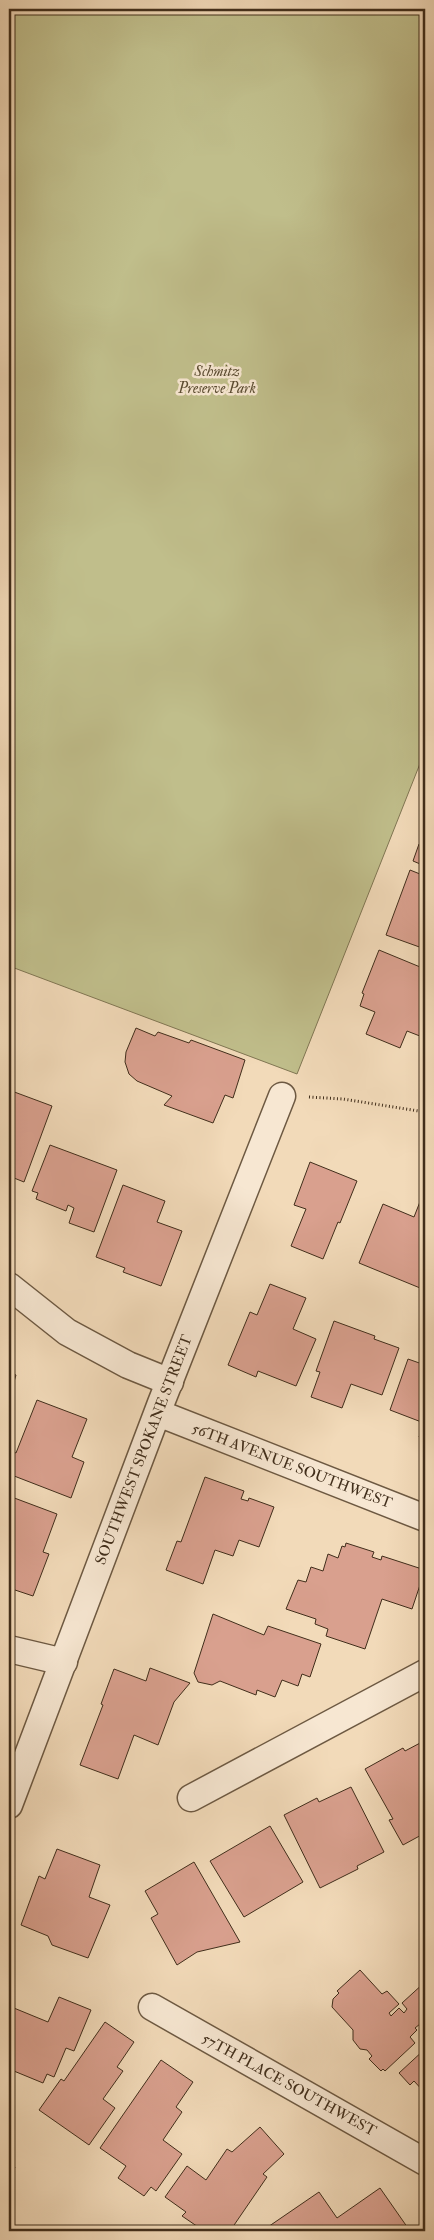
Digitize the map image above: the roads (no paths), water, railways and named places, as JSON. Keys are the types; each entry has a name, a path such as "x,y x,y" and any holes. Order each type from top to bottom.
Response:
{"street":[{"name":"SOUTHWEST SPOKANE STREET","path":"9,1805 158,1413 282,1096"},
{"path":"9,1286 67,1332 128,1364 170,1382"},
{"name":"56TH AVENUE SOUTHWEST","path":"158,1413 425,1518"},
{"path":"9,1649 64,1662"},
{"path":"191,1798 425,1673"},
{"name":"57TH PLACE SOUTHWEST","path":"152,2007 425,2162"}],"park label":[{"name":"Schmitz Preserve Park","path":"217,380"}]}
